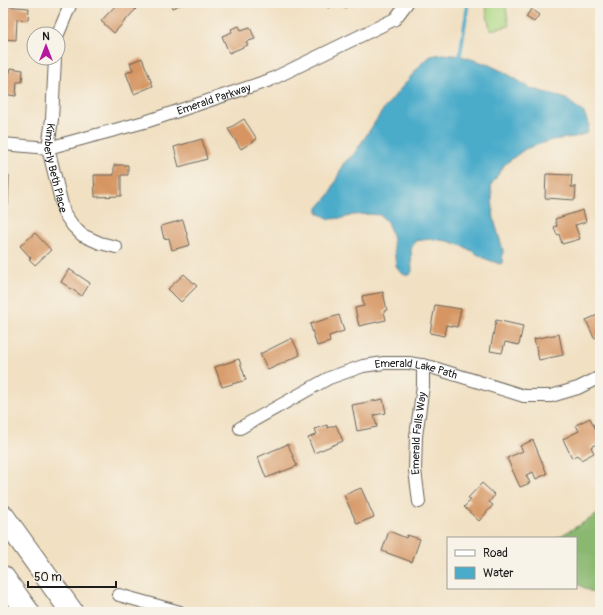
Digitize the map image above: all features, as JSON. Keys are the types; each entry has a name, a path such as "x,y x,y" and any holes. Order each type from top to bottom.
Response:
{"highway":[{"path":"3,516 72,612"},
{"path":"3,577 28,612"}],"street":[{"path":"61,26 71,3"},
{"name":"Emerald Parkway","path":"3,144 48,148 148,121 270,80 395,19 407,3"},
{"name":"Kimberly Beth Place","path":"55,66 52,119 48,148 64,213 73,226 82,235 100,243 116,247"},
{"name":"Emerald Lake Path","path":"240,428 329,378 363,366 384,363 409,363 431,366 524,396 551,396 578,388 600,377"},
{"name":"Emerald Falls Way","path":"420,502 415,470 416,436 423,386 423,365"},
{"path":"120,595 180,612"}],"green space":[{"path":"485,3 505,3 509,26 490,30"},
{"path":"600,513 600,597 577,584 577,537 559,537"}],"water":[{"path":"442,54 461,56 487,64 506,73 530,88 566,99 584,113 589,125 587,133 575,137 552,140 525,149 505,164 491,185 494,220 503,250 502,263 500,264 486,259 463,246 448,241 431,239 415,241 411,249 412,271 410,275 405,275 399,271 396,265 392,234 387,222 380,215 353,215 343,218 330,219 318,213 318,208 330,194 343,164 354,154 383,110 423,62 431,56"}],"building":[{"path":"118,3 129,3 136,9 114,33 101,21"},
{"path":"170,3 185,3 172,8"},
{"path":"324,3 336,3 328,8"},
{"path":"341,3 352,3 345,8"},
{"path":"3,6 29,8 28,20 17,19 16,40 3,39"},
{"path":"531,9 539,15 534,22 526,17"},
{"path":"239,26 241,30 250,27 255,39 246,42 248,45 229,53 222,36 232,32 231,29"},
{"path":"142,58 153,86 134,94 126,73 133,70 130,63"},
{"path":"11,68 23,70 22,82 17,82 16,96 3,94 3,72 10,73"},
{"path":"244,119 257,139 241,149 228,129"},
{"path":"202,139 207,159 179,167 174,147"},
{"path":"114,165 128,165 128,175 121,175 121,196 95,197 94,175 114,175"},
{"path":"546,174 572,175 571,187 576,187 575,200 545,198"},
{"path":"3,176 9,176 8,205 3,205"},
{"path":"583,210 586,222 575,225 580,239 562,244 559,234 557,235 554,227 557,226 555,219"},
{"path":"183,220 190,245 172,250 169,238 164,239 161,226"},
{"path":"35,233 51,250 35,265 20,246"},
{"path":"69,269 90,283 82,296 61,282"},
{"path":"184,274 197,286 181,302 168,289"},
{"path":"383,292 387,310 384,311 386,320 359,326 355,308 364,306 362,296"},
{"path":"435,305 461,309 457,327 446,325 444,336 430,333"},
{"path":"600,314 600,335 594,338 586,320"},
{"path":"339,315 344,331 329,336 330,342 317,346 310,324"},
{"path":"496,320 523,326 519,345 505,342 502,353 490,351"},
{"path":"559,334 563,355 539,360 534,339"},
{"path":"292,338 300,355 268,370 260,354"},
{"path":"239,359 246,380 222,387 215,367"},
{"path":"383,399 386,413 374,415 377,427 357,431 352,405"},
{"path":"590,418 600,438 600,442 591,447 594,453 581,460 578,455 572,458 563,439 579,431 576,425"},
{"path":"327,425 328,428 336,425 343,441 314,453 308,438 317,434 315,429"},
{"path":"533,440 547,474 536,479 533,472 526,475 530,483 520,487 507,458 523,451 520,446"},
{"path":"288,444 297,466 266,478 258,457"},
{"path":"482,483 495,495 489,502 493,505 479,521 464,507 471,500 468,498"},
{"path":"361,488 374,517 357,524 344,495"},
{"path":"389,531 406,538 407,535 420,539 412,562 382,551"}],"waterway":[{"path":"460,56 468,3"}]}
